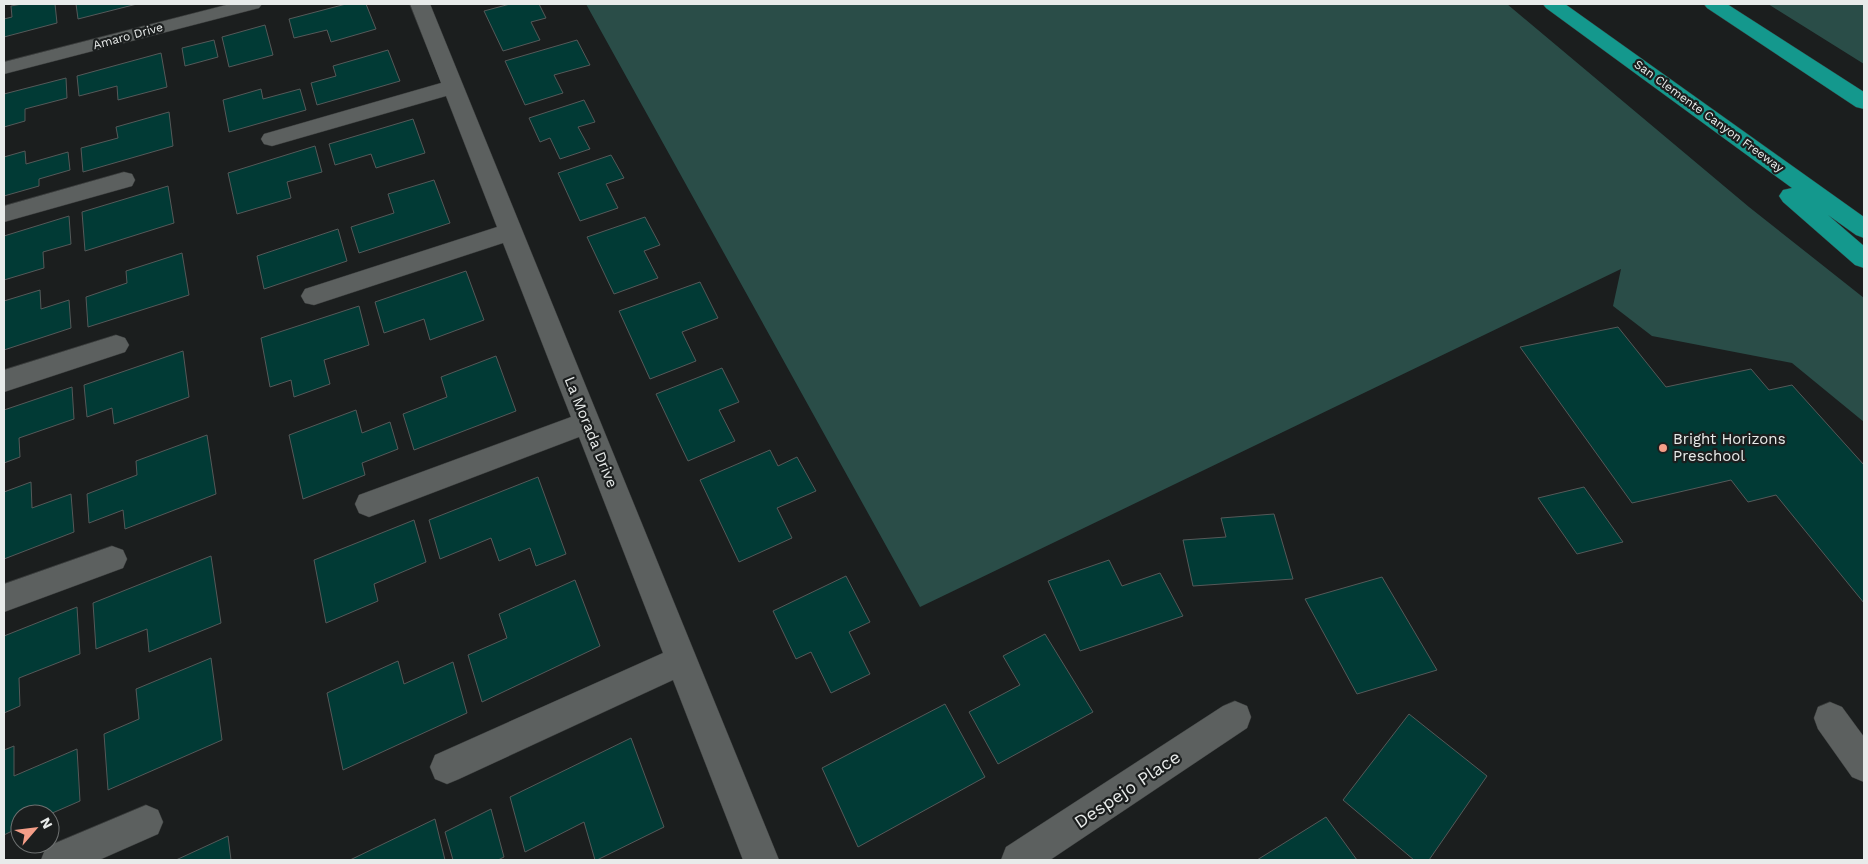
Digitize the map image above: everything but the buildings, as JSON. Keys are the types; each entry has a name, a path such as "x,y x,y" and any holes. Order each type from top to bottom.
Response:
{"highway":[{"name":"San Clemente Canyon Freeway","path":"1553,4 1864,229"},
{"path":"1714,4 1864,94"},
{"path":"1746,24 1864,102"},
{"path":"1638,66 1864,259"}],"street":[{"name":"Amaro Drive","path":"4,68 252,4"},
{"name":"La Morada Drive","path":"420,4 762,860"},
{"path":"272,139 453,86"},
{"path":"4,214 124,180"},
{"path":"314,296 511,232"},
{"path":"4,381 116,345"},
{"path":"369,504 587,422"},
{"path":"4,598 112,559"},
{"path":"446,766 682,660"},
{"name":"Despejo Place","path":"1019,860 1235,717"},
{"path":"1830,718 1864,765"},
{"path":"59,860 146,822"}],"green space":[{"path":"586,4 1507,4 1749,207 1864,298 1864,422 1792,363 1652,336 1613,306 1621,269 920,607"},
{"path":"1768,4 1864,4 1864,64"}],"place":[{"name":"Bright Horizons Preschool","path":"1663,448"}]}
